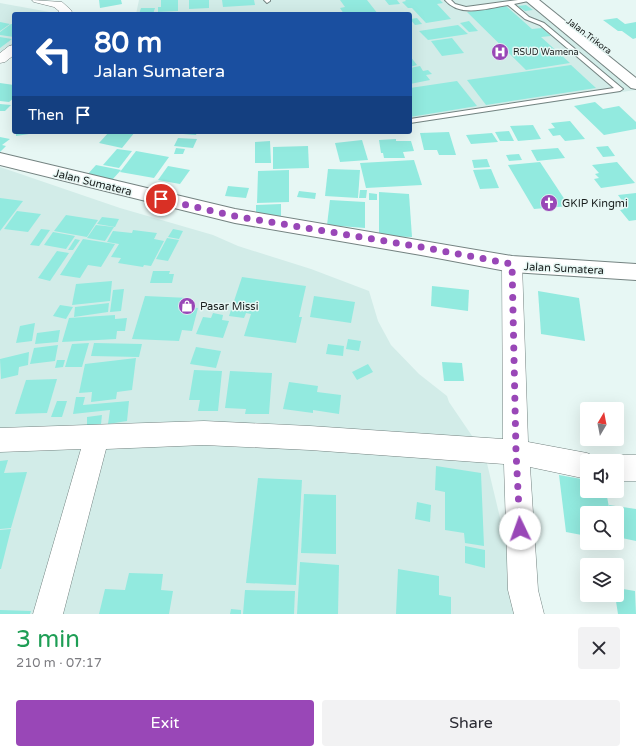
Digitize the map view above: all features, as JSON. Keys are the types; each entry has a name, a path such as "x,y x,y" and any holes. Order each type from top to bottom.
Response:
{"main road":[{"name":"Jalan Trikora","path":"531,0 636,81"},
{"name":"Jalan Trikora","path":"543,0 636,81"},
{"name":"Jalan Sumatera","path":"0,159 234,216 421,247 512,264 636,272"}],"street":[{"path":"38,0 58,4 63,12"},
{"path":"0,59 12,50"},
{"path":"512,264 516,452 524,590 529,614"},
{"path":"0,440 204,433 310,438 516,452 580,465"},
{"path":"48,614 97,436"},
{"path":"624,468 636,468"}],"lane":[{"path":"448,0 453,5 466,9 531,0"},
{"path":"509,3 527,18 542,24 620,89"},
{"path":"412,121 620,89 636,81"}],"shaded area":[{"name":"RSUD Wamena","path":"139,0 525,0 635,90 412,124 412,12 136,12"},
{"path":"0,3 50,12 12,12 12,44 0,53"},
{"path":"0,167 120,208 213,235 238,246 311,269 369,291 378,321 391,345 419,374 447,396 449,402 485,455 523,614 0,614"}],"building":[{"path":"99,0 121,0 122,4 100,8"},
{"path":"161,0 178,0 178,11 158,12 158,7 161,7"},
{"path":"189,0 209,0 209,8 189,9"},
{"path":"222,0 254,0 255,5 223,7"},
{"path":"340,0 367,0 376,12 343,12 340,8 345,7"},
{"path":"385,0 397,0 400,4 389,5"},
{"path":"405,0 440,0 443,3 437,4 451,19 426,23 412,8 408,8 402,2 406,1"},
{"path":"526,5 533,10 525,11 518,6"},
{"path":"506,6 532,29 542,28 551,36 541,37 570,63 526,70 467,12"},
{"path":"141,8 155,8 154,12 140,12"},
{"path":"417,18 422,24 415,25 412,19"},
{"path":"617,18 625,24 636,22 636,38 633,39 622,31 618,31 603,20"},
{"path":"469,21 478,31 469,32 460,23"},
{"path":"0,22 10,24 0,31"},
{"path":"12,24 12,37 0,35 0,32"},
{"path":"458,25 468,34 428,40 419,31"},
{"path":"0,37 12,39 0,48"},
{"path":"452,38 464,53 442,56 431,41"},
{"path":"412,59 417,65 412,66"},
{"path":"571,65 596,88 486,105 467,80"},
{"path":"420,66 423,71 428,70 432,74 426,75 430,80 412,84 412,68"},
{"path":"457,81 477,106 412,117 412,88"},
{"path":"0,83 12,85 12,100 9,102 0,101"},
{"path":"595,102 603,109 619,106 636,122 636,129 604,135 574,106"},
{"path":"0,104 11,105 5,111 0,111"},
{"path":"570,121 585,139 565,141 560,135 553,136 548,129 555,128 551,123"},
{"path":"533,125 541,139 518,141 510,126"},
{"path":"509,131 514,141 500,141 495,132"},
{"path":"449,132 456,155 439,155 437,150 424,150 420,133"},
{"path":"492,133 498,142 471,144 466,135"},
{"path":"16,134 29,134 16,136"},
{"path":"107,134 133,134 122,148 99,143"},
{"path":"0,137 10,139 2,145 6,146 0,152"},
{"path":"178,138 197,139 193,148 174,146"},
{"path":"396,139 396,141 411,141 414,151 403,152 405,158 384,158 383,153 381,153 379,140"},
{"path":"362,140 368,160 340,162 335,143"},
{"path":"270,141 271,163 255,163 255,142"},
{"path":"308,146 309,168 273,169 273,147"},
{"path":"608,146 615,156 603,157 596,147"},
{"path":"176,148 185,149 183,154 174,154"},
{"path":"558,148 565,158 537,161 531,150"},
{"path":"117,149 132,151 119,168 103,165"},
{"path":"136,151 169,157 154,178 120,172"},
{"path":"519,154 522,160 509,161 506,155"},
{"path":"487,159 490,167 474,168 472,160"},
{"path":"414,160 422,185 366,188 360,163"},
{"path":"540,162 569,206 534,209 508,165"},
{"path":"617,162 635,183 601,188 594,179 599,178 595,174 599,173 592,165"},
{"path":"96,165 121,170 112,180 87,175"},
{"path":"168,166 190,170 180,184 158,180"},
{"path":"328,169 360,170 358,198 325,196"},
{"path":"491,169 499,188 480,189 473,170"},
{"path":"289,170 289,202 257,203 258,171"},
{"path":"228,186 249,188 246,198 225,196"},
{"path":"360,190 367,190 366,198 359,198"},
{"path":"299,191 316,193 315,199 297,197"},
{"path":"379,192 409,194 412,237 379,236"},
{"path":"369,193 377,194 377,200 369,200"},
{"path":"636,193 636,220 629,221 620,210 624,209 619,202 623,202 618,195"},
{"path":"0,198 23,201 0,231"},
{"path":"330,200 365,202 365,228 327,225"},
{"path":"281,204 281,217 256,218 256,205"},
{"path":"17,211 41,214 28,232 4,229"},
{"path":"66,215 98,220 87,237 54,231"},
{"path":"102,217 119,219 115,227 97,224"},
{"path":"96,225 114,227 105,241 87,238"},
{"path":"41,229 50,230 39,246 30,245"},
{"path":"173,229 183,231 179,239 168,237"},
{"path":"133,230 157,233 154,239 164,241 151,266 144,265 143,267 118,263 121,258 111,257 119,244 107,242 113,231 132,233"},
{"path":"53,232 75,236 66,249 44,245"},
{"path":"167,238 179,240 168,261 156,259"},
{"path":"75,239 80,240 73,250 68,250"},
{"path":"83,239 115,244 101,267 88,265 80,278 60,275"},
{"path":"57,251 69,253 50,281 38,278"},
{"path":"153,271 170,271 169,274 174,274 172,283 150,283"},
{"path":"242,277 306,286 299,317 302,317 296,343 244,336 251,314 246,313 244,318 229,316"},
{"path":"112,281 110,301 72,305 76,284"},
{"path":"432,286 469,290 468,311 431,306"},
{"path":"124,289 121,311 110,312 113,290"},
{"path":"538,291 579,298 585,341 541,334"},
{"path":"145,296 189,298 187,307 198,308 192,331 182,330 179,341 132,339"},
{"path":"314,296 355,302 351,323 310,317"},
{"path":"109,303 108,312 74,317 75,307"},
{"path":"60,305 73,307 66,319 53,316"},
{"path":"213,313 223,315 222,320 229,321 223,338 196,334 203,317 211,318"},
{"path":"115,315 115,319 127,318 125,331 117,331 116,339 62,342 69,318"},
{"path":"35,323 32,341 16,343 20,326"},
{"path":"60,330 58,342 35,344 37,333"},
{"path":"348,339 361,341 359,351 346,349"},
{"path":"89,343 82,367 65,367 72,344"},
{"path":"94,343 142,344 139,357 91,356"},
{"path":"328,344 344,346 343,356 326,354"},
{"path":"58,345 55,361 30,364 34,348"},
{"path":"196,347 221,351 216,368 190,364"},
{"path":"29,352 28,365 19,367 18,375 1,379 0,359"},
{"path":"136,358 132,390 117,392 116,399 91,402 92,392 79,393 85,364"},
{"path":"57,360 65,360 63,367 55,368"},
{"path":"442,362 462,363 464,381 444,381"},
{"path":"368,364 373,372 357,380 352,372"},
{"path":"194,370 222,371 218,411 198,411 200,400 189,400"},
{"path":"230,371 272,373 269,414 245,414 246,409 225,408"},
{"path":"57,379 47,413 15,414 26,380"},
{"path":"289,382 318,386 317,392 341,395 339,414 313,410 313,413 283,409"},
{"path":"76,397 85,397 83,405 129,401 127,421 108,424 110,410 73,414"},
{"path":"57,401 67,401 62,417 51,417"},
{"path":"102,415 101,424 87,427 87,417"},
{"path":"8,460 4,473 27,472 11,528 0,529 0,461"},
{"path":"436,466 481,473 484,546 465,543 464,533 445,530 445,492 435,490"},
{"path":"559,475 580,479 580,498 607,498 609,506 580,506 580,535 566,532"},
{"path":"258,478 302,480 296,585 246,583"},
{"path":"304,494 336,495 336,554 301,553"},
{"path":"417,502 431,505 430,522 415,519"},
{"path":"624,507 636,509 636,541 624,538"},
{"path":"11,529 1,569 0,569 0,530"},
{"path":"465,546 485,550 485,568 465,563"},
{"path":"300,562 339,565 338,614 297,614"},
{"path":"398,569 439,576 439,595 451,597 451,614 396,614"},
{"path":"129,573 163,574 161,590 173,591 169,614 99,614 105,589 125,590"},
{"path":"624,589 635,591 636,614 618,614 616,602 624,602"},
{"path":"245,590 295,591 294,614 243,614"},
{"path":"231,609 241,610 241,614 230,614"},
{"path":"0,610 31,611 30,614 0,614"}],"place":[{"name":"RSUD Wamena","path":"500,52"},
{"name":"GKIP Kingmi","path":"549,203"},
{"name":"Pasar Missi","path":"187,306"}],"route":[{"path":"161,199 234,216 334,234 421,247 512,264 516,452 520,529"}]}
